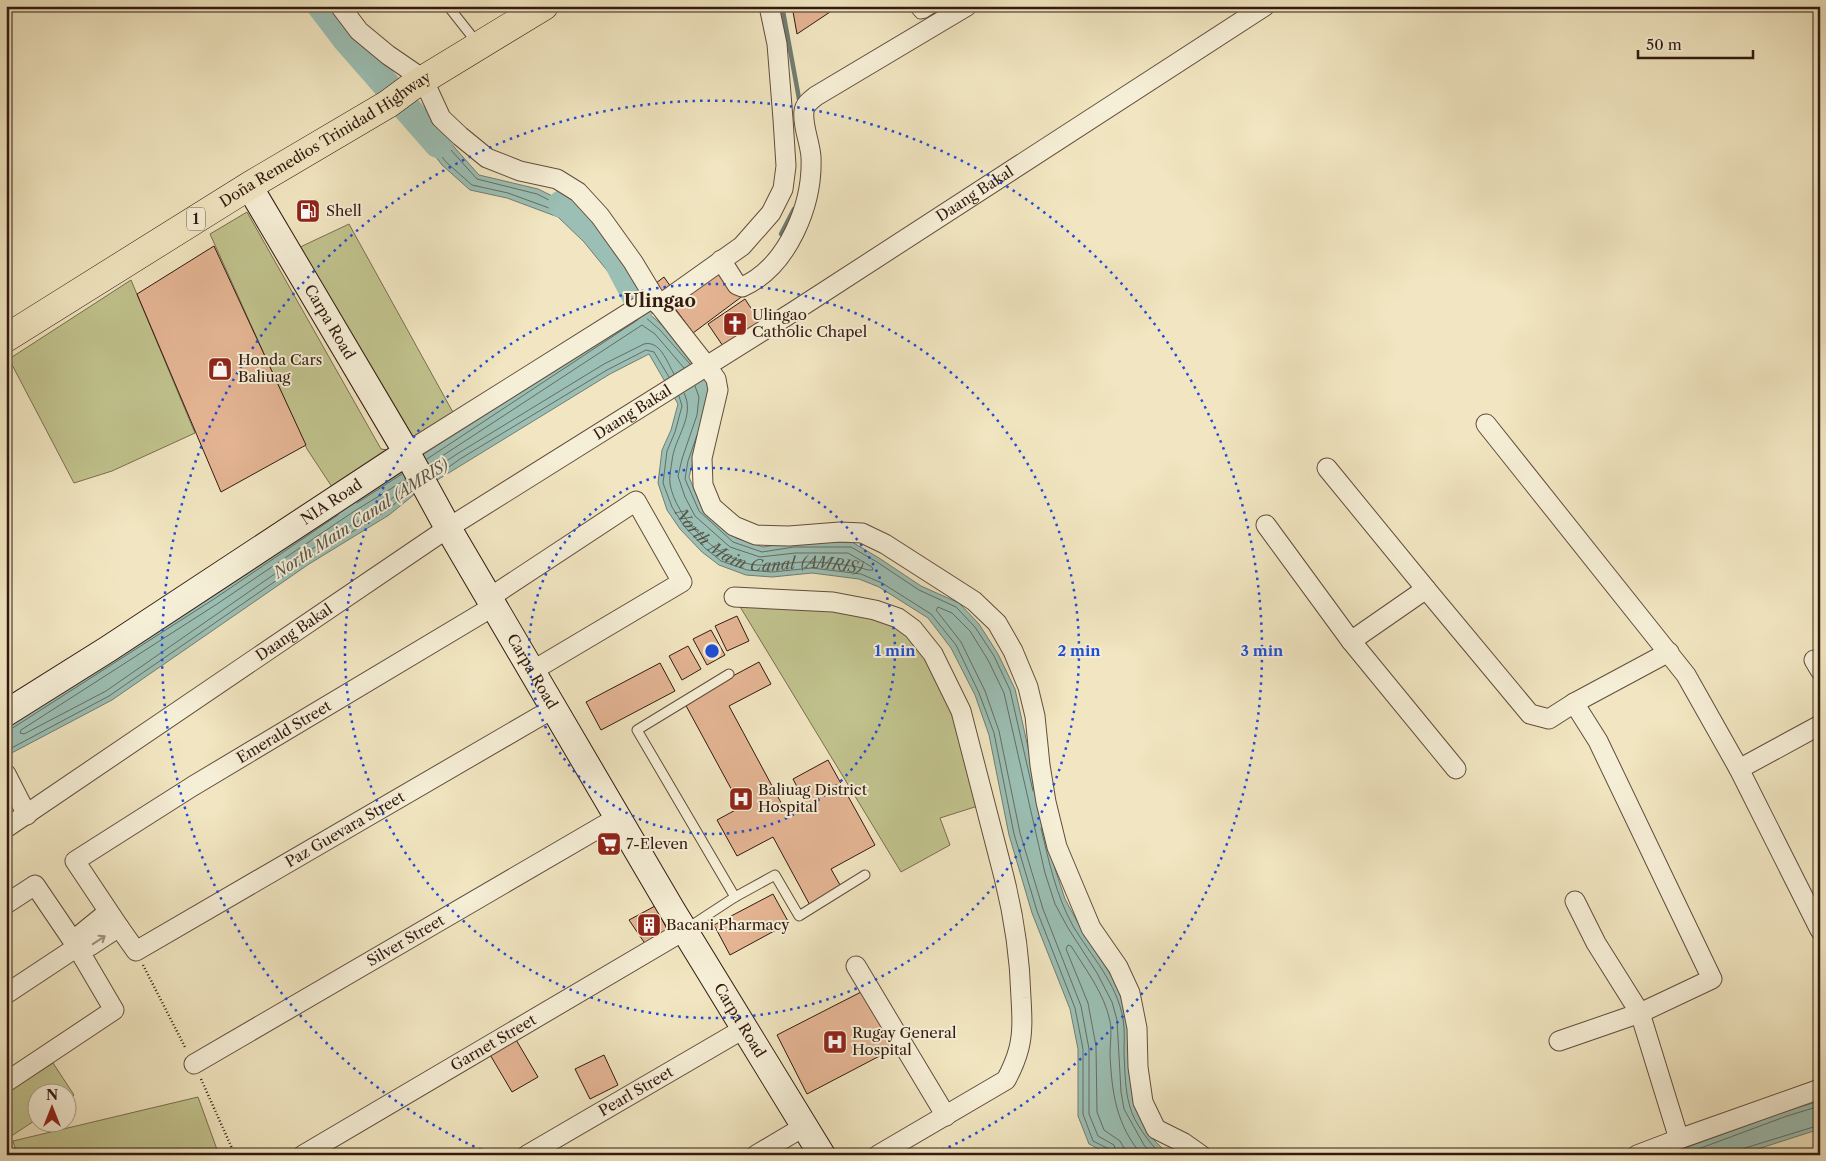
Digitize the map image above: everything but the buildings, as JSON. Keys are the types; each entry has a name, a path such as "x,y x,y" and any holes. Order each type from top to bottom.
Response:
{"highway":[{"name":"Doña Remedios Trinidad Highway","path":"6,338 249,186 388,104 417,83 544,6"}],"street":[{"path":"340,6 359,32 388,55 417,83 441,118 487,158 520,171 557,179 578,192 600,216 633,262 649,304 702,368 716,379 718,390 702,458 703,484 712,507 734,526 756,535 789,536 840,532 862,533 885,544 974,601 997,624 1014,651 1028,687 1035,716 1046,802 1057,847 1091,928 1118,967 1130,993 1137,1028 1138,1067 1143,1102 1156,1129 1201,1155"},
{"name":"NIA Road","path":"6,714 409,455 742,246 771,214 783,189 786,166 777,44 769,6"},
{"path":"721,260 738,285 742,287 749,284 772,264 797,226 804,208 810,181 811,155 804,116 804,109 808,102 967,6"},
{"name":"Daang Bakal","path":"6,828 448,528 802,306 1265,6"},
{"name":"Carpa Road","path":"249,186 409,455 448,528 726,1000 822,1155"},
{"path":"1486,424 1686,675 1815,904 1820,930"},
{"path":"1327,468 1530,714 1549,719 1574,703 1669,652"},
{"name":"Emerald Street","path":"113,919 75,861 193,786 406,658 492,602 636,502 682,582 532,671"},
{"path":"1266,525 1351,642 1456,769"},
{"path":"1351,642 1426,589"},
{"path":"734,597 833,602 875,610 898,618 913,628 933,654 961,711 1011,903 1020,962 1022,1021 1019,1047 1014,1066 1006,1080 878,1155"},
{"path":"1559,1040 1640,1013 1712,979 1598,741 1574,703"},
{"name":"Paz Guevara Street","path":"113,919 136,951 554,708"},
{"path":"1739,769 1820,725"},
{"path":"6,774 27,815"},
{"name":"Silver Street","path":"194,1064 618,817"},
{"path":"6,904 36,885 77,947 114,1010 6,1082"},
{"path":"1576,901 1596,943 1640,1013 1679,1139"},
{"path":"6,994 77,947 81,934 113,919"},
{"name":"Garnet Street","path":"303,1155 685,930"},
{"path":"856,966 946,1116"},
{"name":"Pearl Street","path":"526,1155 745,1028"},
{"path":"1637,1155 1820,1089"},
{"path":"756,1155 805,1126"}],"lane":[{"path":"448,6 480,46"},
{"path":"913,6 920,14 936,6"},
{"path":"729,674 637,730 735,896"},
{"path":"685,930 735,896 775,875 799,916 865,876"}],"green space":[{"path":"247,212 381,449 389,450 334,490 307,449 210,234"},
{"path":"349,224 455,416 412,443 296,249"},
{"path":"131,280 195,433 112,471 74,483 9,359"},
{"path":"749,595 903,622 938,680 971,748 981,805 940,818 950,845 901,872 739,605"},
{"path":"53,1063 67,1084 28,1084 28,1125 10,1137 6,1130 6,1093"},
{"path":"198,1097 219,1155 17,1155 13,1141 42,1134 78,1134 78,1126"}],"water":[{"name":"North Main Canal (AMRIS)","path":"423,112 479,175 538,189 575,207 628,279 645,310 663,326 696,364 707,383 710,397 689,477 702,508 736,538 763,547 794,542 852,542 921,586 959,603 979,624 998,654 1015,689 1055,869 1065,899 1116,983 1128,1018 1132,1091 1135,1107 1153,1139 1169,1155 1110,1155 1089,1144 1078,1116 1078,1049 1070,1009 1032,913 1009,835 989,735 975,695 951,648 928,618 879,587 859,579 812,573 772,577 746,575 719,565 702,552 680,529 667,510 658,483 662,450 671,430 678,404 649,354 610,374 416,493 389,515 309,564 112,700 6,756 6,726 347,503 552,372 636,315 631,300 584,242 558,217 507,198 470,190 442,165 408,120"},
{"path":"1820,1101 1820,1129 1739,1155 1666,1155 1786,1111"}],"waterway":[{"path":"321,6 346,39 438,144"},
{"path":"782,6 800,104"},
{"path":"562,204 571,207 611,249 641,306"},
{"path":"781,234 794,209"}],"place":[{"name":"Shell","path":"308,211"},
{"name":"Ulingao Catholic Chapel","path":"735,324"},
{"name":"Honda Cars Baliuag","path":"220,369"},
{"name":"Baliuag District Hospital","path":"741,799"},
{"name":"7-Eleven","path":"609,844"},
{"name":"Bacani Pharmacy","path":"649,925"},
{"name":"Rugay General Hospital","path":"835,1042"}],"district":[{"name":"Ulingao","path":"660,301"}]}
